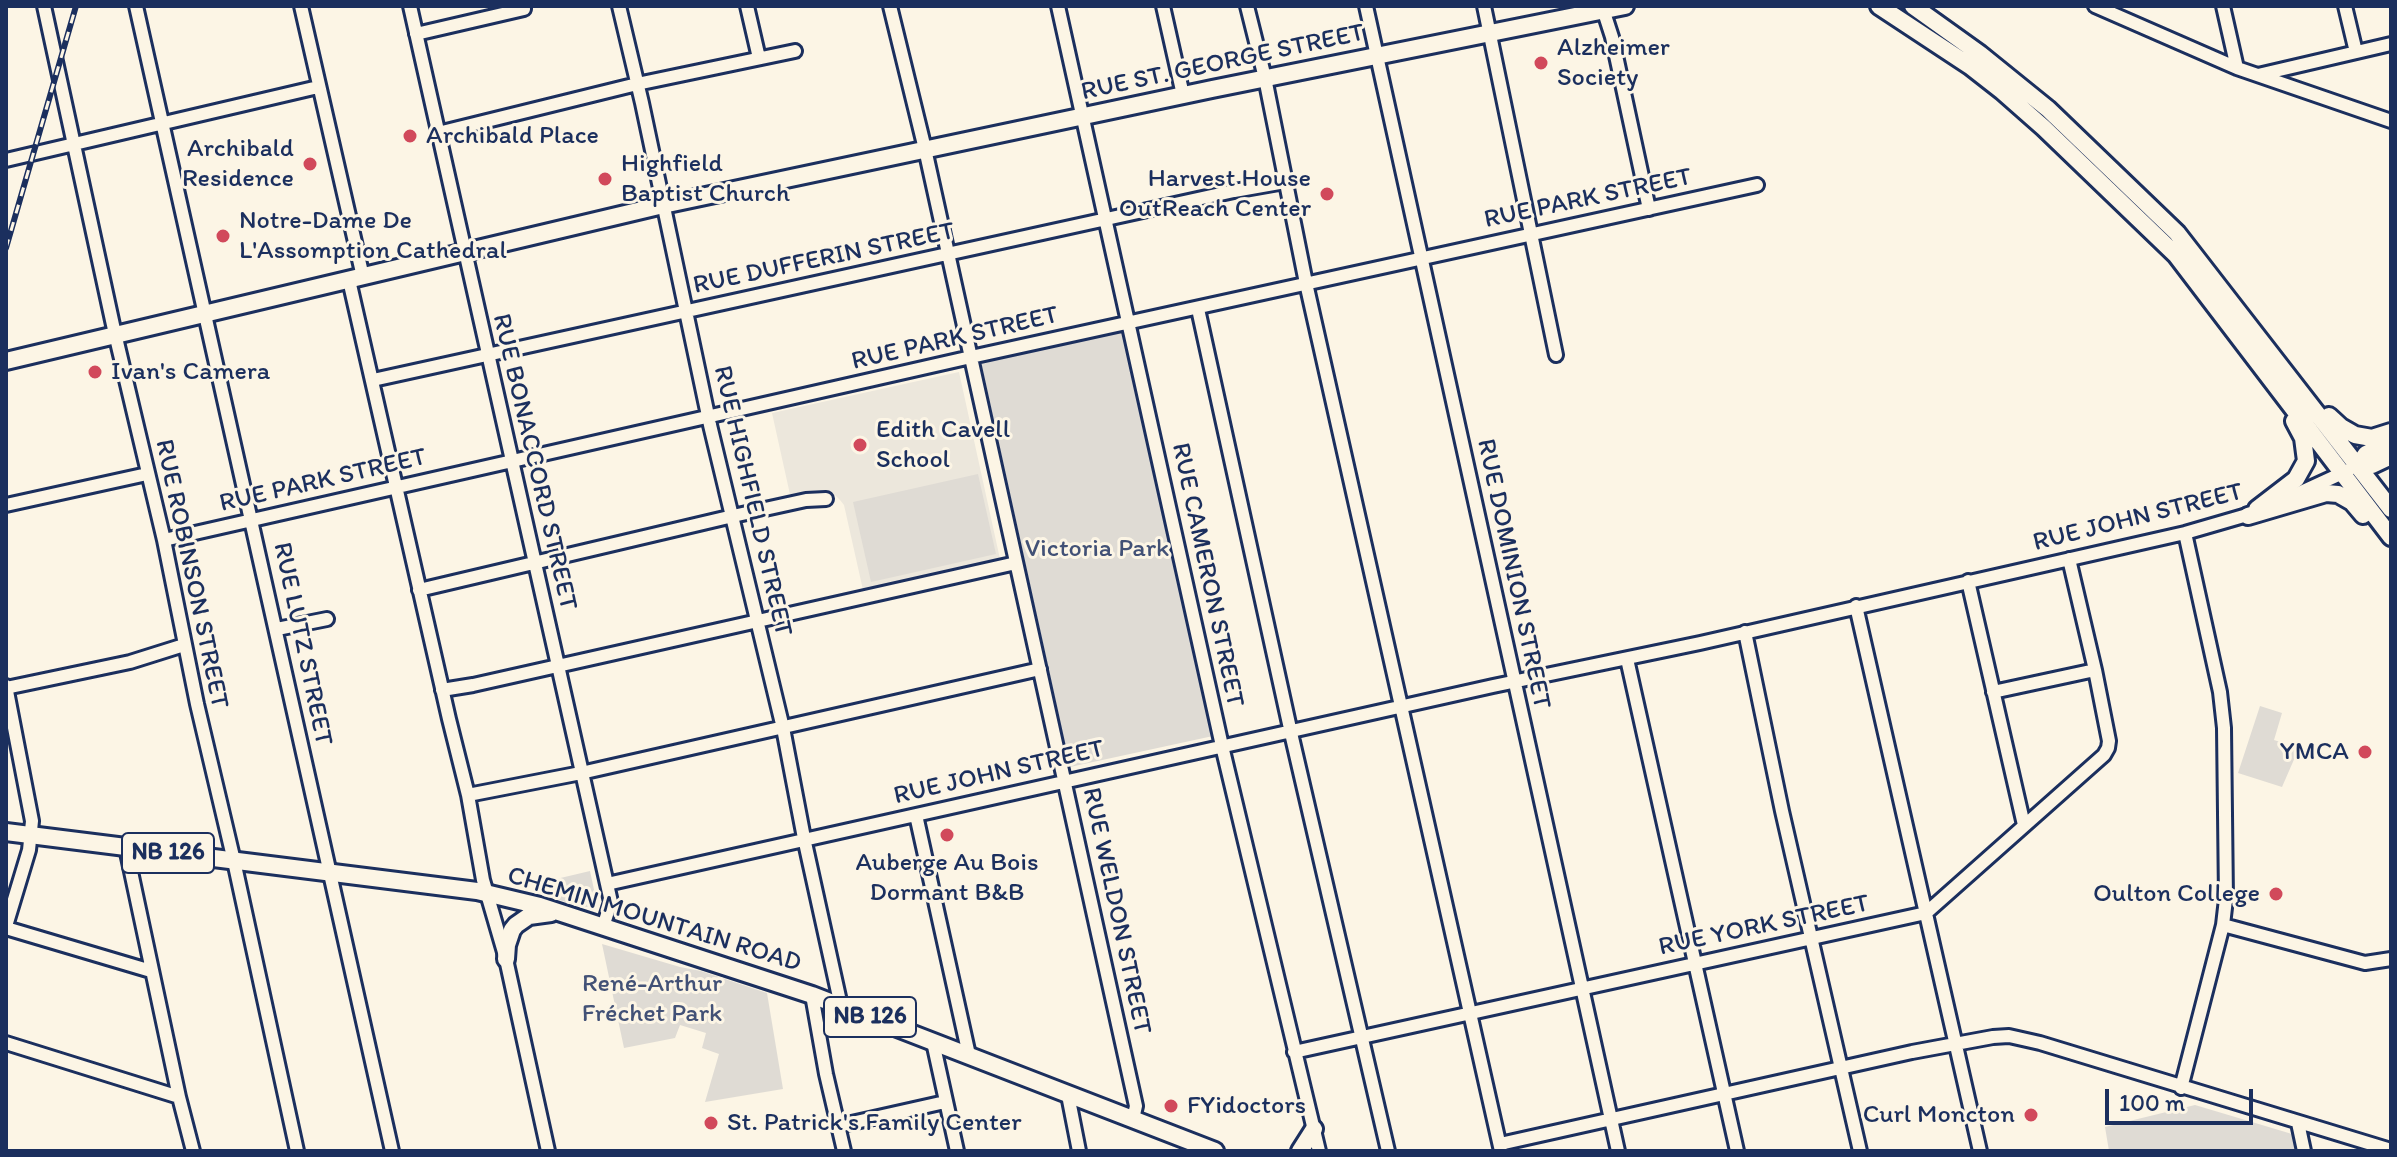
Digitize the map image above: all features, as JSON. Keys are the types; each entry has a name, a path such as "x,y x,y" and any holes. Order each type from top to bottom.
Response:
{"main road":[{"name":"RUE ST. GEORGE STREET","path":"6,361 663,205 1602,8 1625,6"},
{"path":"1864,6 1954,55"},
{"path":"1879,6 1986,78 2032,117 2176,255 2284,383 2355,435 2372,438 2391,432"},
{"path":"1913,6 1980,54 2048,109 2177,233 2350,469 2391,537"},
{"path":"2248,516 2296,479 2306,461 2303,438 2284,383"},
{"path":"2350,469 2366,454 2391,442"},
{"path":"2350,469 2372,465 2391,456"},
{"path":"2350,469 2391,509"},
{"path":"2248,516 2326,493 2338,494 2352,502 2391,546"},
{"name":"CHEMIN MOUNTAIN ROAD","path":"6,832 487,893 557,912 812,995 1208,1150"},
{"path":"506,959 507,945 516,925 529,916 557,912"},
{"path":"1303,1151 1314,1129"}],"street":[{"name":"RUE ROBINSON STREET","path":"44,6 297,1151"},
{"name":"RUE LUTZ STREET","path":"136,6 392,1151"},
{"path":"301,6 356,278 373,380 548,1151"},
{"name":"RUE BONACCORD STREET","path":"410,6 611,902 603,927"},
{"name":"RUE HIGHFIELD STREET","path":"619,6 708,417 783,728 841,1006"},
{"path":"747,6 759,58"},
{"name":"RUE WELDON STREET","path":"890,6 925,149 1136,1106 1133,1119"},
{"name":"RUE CAMERON STREET","path":"1058,6 1222,746 1319,1151"},
{"path":"1163,6 1183,95"},
{"path":"1247,6 1500,1148 1610,1119 1840,1068 2009,1036 2383,1149"},
{"name":"RUE DOMINION STREET","path":"1366,6 1618,1151"},
{"path":"1484,6 1556,355"},
{"path":"2223,6 2237,68"},
{"path":"2345,6 2356,52"},
{"path":"2101,7 2237,68 2391,121"},
{"path":"1602,8 1612,37 1649,209"},
{"path":"416,34 524,9"},
{"path":"2258,75 2391,44"},
{"path":"438,133 637,84 795,51"},
{"path":"6,160 318,87"},
{"name":"RUE DUFFERIN STREET","path":"373,380 1285,182"},
{"name":"RUE PARK STREET","path":"164,540 971,357 1757,185"},
{"path":"1198,309 1291,733 1388,1151"},
{"name":"RUE JOHN STREET","path":"607,884 2185,533 2248,516 2350,469"},
{"path":"6,505 147,474"},
{"path":"419,590 733,516 806,500 826,499"},
{"path":"2181,1088 2223,925 2226,899 2224,728 2220,692 2185,533"},
{"path":"1993,692 2095,670 2069,559"},
{"path":"442,690 1016,563"},
{"path":"1968,581 2024,825"},
{"path":"1856,606 1980,1151"},
{"path":"277,629 327,619"},
{"path":"1745,632 1782,811 1860,1151"},
{"path":"151,971 6,927 31,835 30,807 6,687 130,662 184,645"},
{"path":"1627,659 1737,1151"},
{"path":"468,795 581,773 1040,669"},
{"name":"RUE YORK STREET","path":"1294,1052 1926,913 2104,755 2109,741 2095,670"},
{"path":"916,815 969,1055"},
{"path":"126,848 193,1151"},
{"path":"2223,925 2365,963 2391,959"},
{"path":"812,995 844,1151"},
{"path":"933,1042 957,1151"},
{"path":"6,1043 179,1097"},
{"path":"1068,1095 1079,1151"},
{"path":"838,1126 945,1102"},
{"path":"2298,1123 2304,1151"}],"shaded area":[{"path":"959,372 1000,559 863,590 844,505 835,495 822,492 791,499 772,413"}],"green space":[{"name":"Victoria Park","path":"1123,331 1213,736 1070,767 981,362"},
{"path":"978,474 996,554 871,582 853,502"},
{"path":"2260,706 2282,713 2274,740 2299,748 2282,787 2238,773"},
{"path":"590,871 596,899 588,907 544,895 550,891 552,880"},
{"name":"René-Arthur Fréchet Park","path":"602,944 767,993 783,1089 705,1102 719,1054 702,1048 706,1033 680,1025 675,1038 624,1048"},
{"path":"2195,1105 2292,1134 2299,1138 2301,1151 2109,1151 2105,1127"}],"railway":[{"path":"6,248 76,6"}],"place":[{"name":"Alzheimer Society","path":"1541,63"},
{"name":"Archibald Place","path":"410,136"},
{"name":"Archibald Residence","path":"310,164"},
{"name":"Highfield Baptist Church","path":"605,179"},
{"name":"Harvest House OutReach Center","path":"1327,194"},
{"name":"Notre-Dame De L'Assomption Cathedral","path":"223,236"},
{"name":"Ivan's Camera","path":"95,372"},
{"name":"Edith Cavell School","path":"860,445"},
{"name":"YMCA","path":"2365,752"},
{"name":"Auberge Au Bois Dormant B&B","path":"947,835"},
{"name":"Oulton College","path":"2276,894"},
{"name":"FYidoctors","path":"1171,1106"},
{"name":"Curl Moncton","path":"2031,1115"},
{"name":"St. Patrick's Family Center","path":"711,1123"}]}
